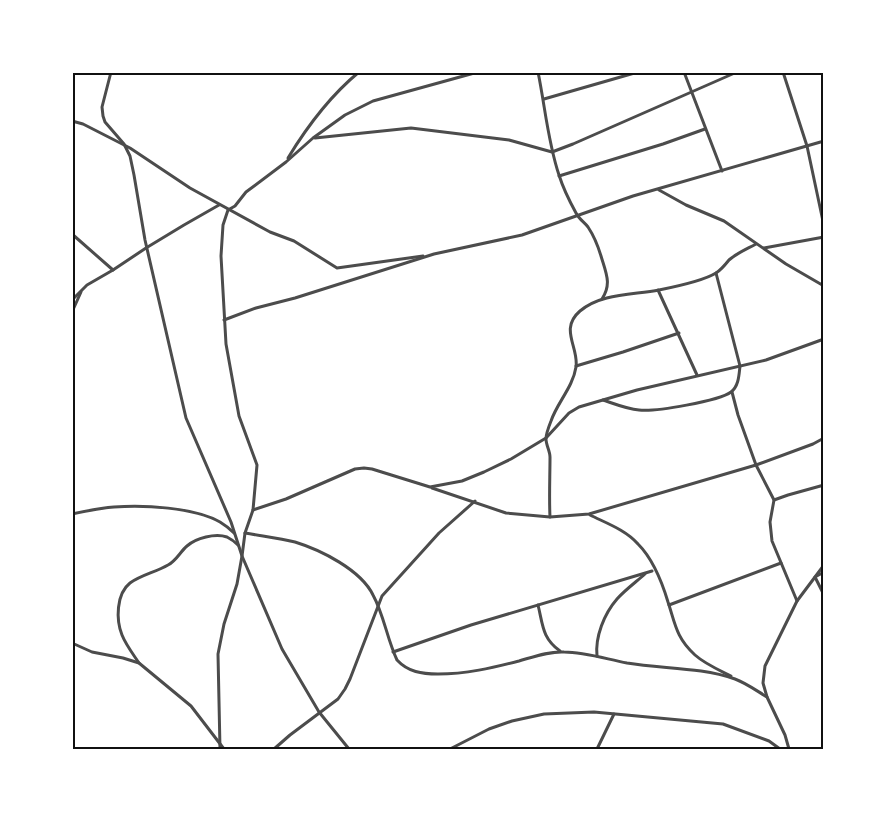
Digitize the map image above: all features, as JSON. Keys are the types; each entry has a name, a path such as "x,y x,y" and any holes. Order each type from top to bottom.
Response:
{"street":[{"path":"111,72 102,107 105,123 124,144 132,164 146,248 186,418 282,649 319,712 349,749"},
{"path":"286,162 319,111 359,72"},
{"path":"219,743 218,654 224,624 237,584 245,532 253,510 257,465 239,417 226,344 221,256 223,225 228,210 235,206 246,192 345,115 373,101 478,72"},
{"path":"538,72 552,152 559,176 577,216 587,225 596,241 608,279 608,290 602,299"},
{"path":"544,99 638,72"},
{"path":"684,72 722,171"},
{"path":"313,138 411,128 509,140 552,152 737,72"},
{"path":"783,72 807,146 824,226"},
{"path":"72,121 124,144 219,205 270,232 294,241 337,268 434,254 522,235 633,196 824,141"},
{"path":"559,176 705,129"},
{"path":"659,190 686,205 724,221 799,273 824,286"},
{"path":"72,300 87,285 219,205"},
{"path":"72,234 113,270"},
{"path":"763,248 824,237"},
{"path":"550,517 550,453 546,438 551,420 571,383 576,366 570,337 573,319 580,311 602,299 658,290 716,273 740,252 756,244"},
{"path":"224,320 256,308 434,254"},
{"path":"603,400 645,411 686,406 732,392 737,382 740,366 716,273"},
{"path":"72,312 82,290"},
{"path":"658,290 697,375"},
{"path":"576,366 679,333"},
{"path":"430,487 462,481 484,472 546,438 569,412 579,407 636,390 740,366 824,339"},
{"path":"732,392 756,465 774,500 770,522 772,541 797,601"},
{"path":"253,510 286,499 355,469 364,468 475,501 506,513 550,517 589,514 756,465 824,438"},
{"path":"774,500 824,485"},
{"path":"274,749 338,699 345,689 367,638 377,606 388,588 439,533 475,501"},
{"path":"72,514 114,507 177,509 210,517 235,534"},
{"path":"589,514 628,535 638,544 652,564 662,585 681,640 695,655 767,698"},
{"path":"245,532 294,542 318,551 356,574 370,590 397,660 414,672 431,675 462,674 560,651 629,663 697,670 738,680"},
{"path":"222,749 191,706 139,663 121,634 118,621 119,604 122,592 130,584 170,564 195,541 210,536 219,536 227,537 238,544"},
{"path":"669,605 781,563"},
{"path":"652,564 652,571"},
{"path":"789,749 785,735 767,698 764,683 765,666 797,601 824,565"},
{"path":"393,652 471,625 652,571"},
{"path":"597,656 599,633 612,605 645,574 652,571"},
{"path":"815,577 824,572"},
{"path":"815,577 824,595"},
{"path":"538,605 550,644 560,651"},
{"path":"72,643 92,652 139,663"},
{"path":"450,749 499,725 544,714 570,712 594,712 723,724 769,741 780,749"},
{"path":"597,749 614,714"}]}
